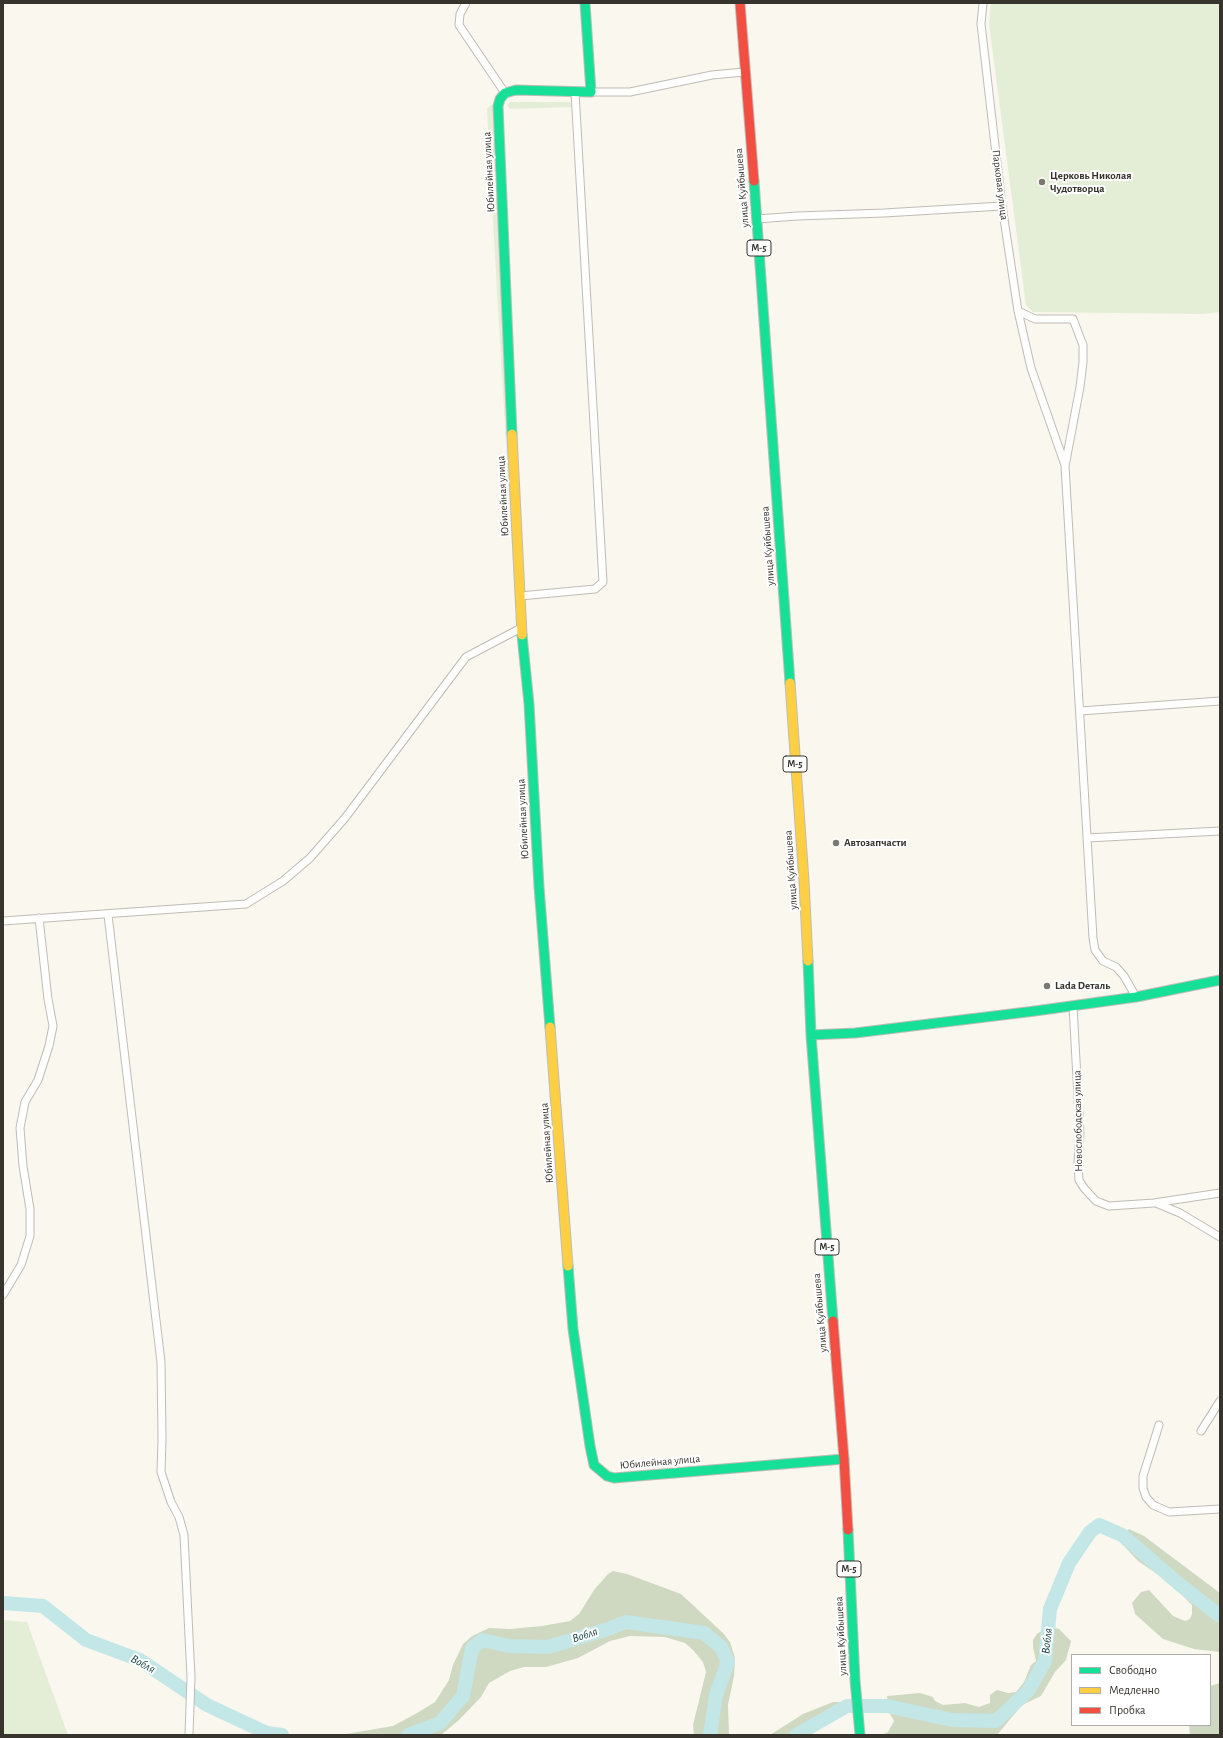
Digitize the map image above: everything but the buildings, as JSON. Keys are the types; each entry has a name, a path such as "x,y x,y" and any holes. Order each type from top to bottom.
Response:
{"main road":[{"path":"505,94 516,90 591,92 585,3"},
{"name":"улица Куйбышева","path":"740,3 744,72 757,219 804,881 811,1035 844,1459 855,1680 860,1735"},
{"name":"Юбилейная улица","path":"505,94 500,99 498,106 520,596 520,628 529,704 539,887 573,1329 594,1465 607,1476 614,1478 844,1459"},
{"path":"811,1035 855,1033 1073,1006 1136,997 1220,980"}],"street":[{"path":"466,3 460,14 459,25 505,94"},
{"name":"Парковая улица","path":"983,3 981,24 1002,206 1018,311 1031,368 1065,466"},
{"path":"591,92 630,92 712,75 744,72"},
{"path":"520,596 595,589 602,582 575,92"},
{"path":"757,219 1002,206"},
{"path":"1018,311 1035,319 1073,319 1082,345 1083,362 1080,388 1065,466 1093,938 1096,950 1102,961 1116,967 1124,976 1136,997"},
{"path":"3,921 108,915 246,904 283,881 310,858 345,818 466,658 520,628"},
{"path":"1080,711 1220,701"},
{"path":"1087,838 1220,831"},
{"path":"108,915 161,1362 161,1472 171,1502 179,1516 184,1535 191,1677 189,1735"},
{"path":"3,1295 21,1264 30,1236 30,1209 23,1166 20,1128 25,1102 38,1080 50,1046 53,1026 48,999 40,918"},
{"name":"Новослободская улица","path":"1073,1006 1080,1133 1078,1164 1079,1180 1084,1188 1096,1201 1109,1206 1154,1202 1220,1193"},
{"path":"1154,1202 1180,1212 1220,1237"},
{"path":"1201,1431 1220,1401"},
{"path":"1159,1425 1143,1476 1143,1488 1146,1497 1153,1505 1169,1512 1220,1509"}],"green space":[{"path":"991,3 1220,3 1220,312 1202,314 1033,312 1026,305 989,24"},
{"path":"510,102 569,102 572,104 571,107 510,109 507,105"},
{"path":"490,105 494,106 497,167 493,173 490,170 487,109"},
{"path":"497,198 500,201 515,598 492,205 494,199"},
{"path":"1129,1529 1144,1536 1220,1593 1220,1652 1194,1649 1163,1639 1135,1614 1132,1603 1141,1592 1149,1590 1173,1616 1185,1621 1190,1619 1192,1614 1192,1605 1169,1582 1138,1561 1122,1544 1119,1537"},
{"path":"613,1571 627,1574 681,1594 723,1633 730,1642 735,1658 734,1676 728,1705 729,1735 694,1735 693,1725 706,1672 703,1662 693,1650 685,1643 665,1637 630,1636 610,1641 578,1658 546,1667 524,1667 510,1671 489,1683 481,1697 459,1720 441,1735 340,1735 393,1726 417,1713 435,1702 449,1680 453,1665 463,1644 472,1636 489,1628 510,1629 542,1626 570,1621 579,1614 594,1590 608,1574"},
{"path":"3,1620 27,1622 68,1735 3,1735"},
{"path":"1048,1626 1059,1629 1071,1641 1066,1660 1055,1672 1041,1696 1022,1705 997,1735 881,1735 888,1732 894,1721 890,1714 887,1696 920,1693 933,1697 935,1701 943,1705 965,1703 979,1707 990,1703 990,1695 997,1690 1008,1693 1016,1692 1024,1682 1031,1665 1036,1661 1033,1640 1037,1634"},
{"path":"1220,1683 1220,1735 1190,1735 1189,1726 1211,1726 1211,1686"},
{"path":"833,1702 840,1702 841,1714 834,1721 806,1735 770,1735 803,1714"}],"waterway":[{"name":"Вобля","path":"796,1735 847,1706 887,1706 952,1720 996,1721 1028,1691 1045,1661 1050,1609 1069,1563 1090,1532 1099,1525 1122,1535 1179,1584 1220,1616"},
{"name":"Вобля","path":"3,1603 43,1606 86,1640 140,1660 207,1705 267,1733 282,1735"},
{"name":"Вобля","path":"408,1735 440,1723 463,1696 472,1648 483,1640 509,1646 548,1647 605,1630 626,1622 704,1633 721,1647 728,1662 716,1695 710,1735"}],"traffic: fast":[{"path":"512,434 498,106 500,99 505,93 516,90 591,92 585,3"},
{"path":"754,181 790,683"},
{"path":"522,635 529,704 539,887 550,1027"},
{"path":"808,961 811,1035 833,1321"},
{"path":"811,1035 855,1033 1035,1011 1136,997 1220,980"},
{"path":"568,1266 573,1329 590,1446 594,1465 607,1476 614,1478 844,1459"},
{"path":"848,1530 855,1680 860,1735"}],"traffic: slow":[{"path":"512,434 522,635"},
{"path":"790,683 808,961"},
{"path":"550,1027 568,1266"}],"traffic: jam":[{"path":"740,3 754,181"},
{"path":"833,1321 848,1530"}],"place":[{"name":"Церковь Николая Чудотворца","path":"1042,182"},
{"name":"Автозапчасти","path":"836,843"},
{"name":"Lada Dеталь","path":"1047,986"}]}
